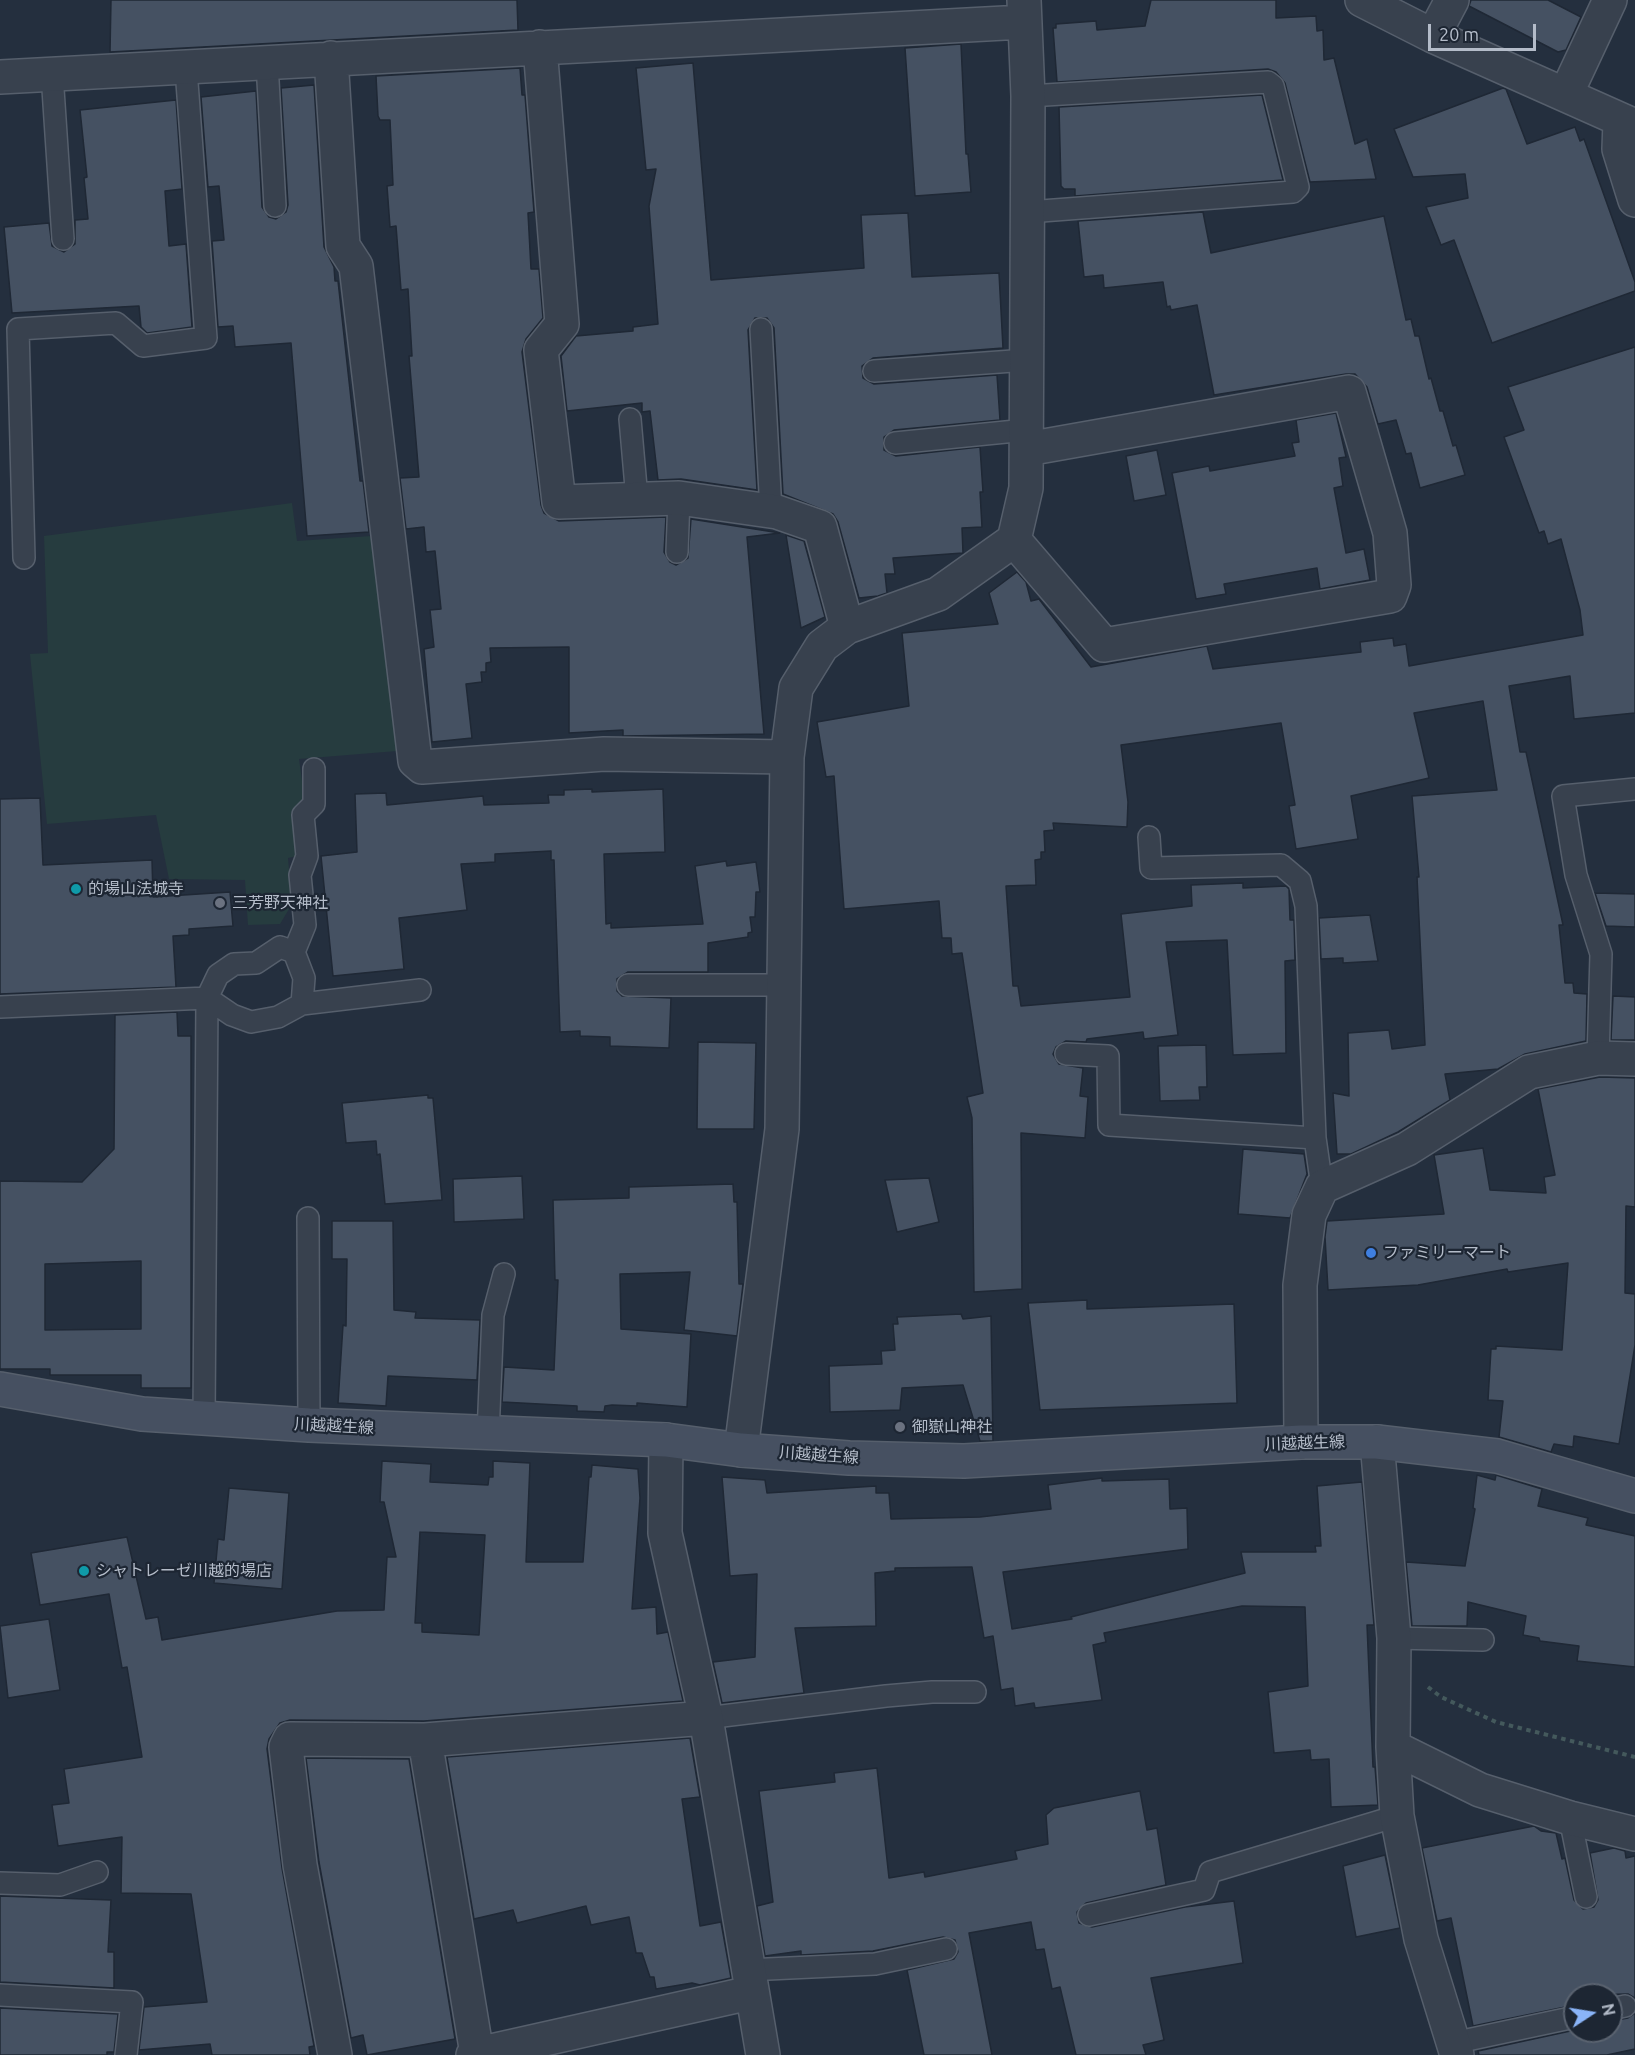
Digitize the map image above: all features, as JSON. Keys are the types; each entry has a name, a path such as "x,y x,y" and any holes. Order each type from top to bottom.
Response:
{"main road":[{"name":"川越越生線","path":"0,1389 142,1414 488,1434 666,1440 741,1450 849,1458 964,1461 1301,1442 1377,1442 1497,1456 1635,1496"}],"street":[{"path":"1362,0 1433,36 1566,94 1628,124 1619,150 1635,200"},
{"path":"1433,36 1452,0"},
{"path":"1566,94 1610,0"},
{"path":"0,77 186,69 331,58 540,47 1024,11 1028,96 1026,488 1014,540 938,594 848,627 822,646 796,688 787,757 782,1129 741,1450"},
{"path":"540,47 562,324 541,350 559,502 679,498 771,511 820,527 848,627"},
{"path":"331,58 343,246 356,266 415,761 422,767 604,754 787,757"},
{"path":"1014,540 1104,645 1390,596 1394,585 1390,533 1349,392 1027,440"},
{"path":"1301,1442 1300,1285 1309,1215 1322,1187 1407,1149 1529,1072 1598,1058 1635,1059"},
{"path":"666,1440 665,1533 706,1718 763,2055"},
{"path":"1377,1442 1394,1650 1393,1746 1397,1816 1421,1939 1455,2049"},
{"path":"335,2055 300,1865 286,1747 290,1739 425,1740 706,1718"},
{"path":"425,1740 475,2055 749,1981"},
{"path":"1393,1746 1480,1790 1570,1818 1635,1834"}],"lane":[{"path":"267,63 275,206"},
{"path":"24,558 18,329 116,322 143,346 206,338 186,69"},
{"path":"52,75 63,239"},
{"path":"1028,96 1268,82 1273,86 1298,187 1293,192 1028,212"},
{"path":"761,329 771,511"},
{"path":"874,371 1027,360"},
{"path":"630,419 637,499"},
{"path":"895,443 1027,440"},
{"path":"677,552 679,498"},
{"path":"302,1004 304,978 294,952 305,925 300,875 307,856 303,815 314,804 315,769"},
{"path":"1598,1058 1601,954 1576,875 1563,796 1635,789"},
{"path":"1149,837 1151,868 1281,864 1300,881 1306,906 1315,1138 1322,1187"},
{"path":"204,1419 207,998 218,975 234,964 256,963 280,947 294,952"},
{"path":"628,985 783,985"},
{"path":"0,1007 207,998 232,1016 251,1022 278,1017 302,1004 420,990"},
{"path":"1066,1054 1108,1056 1109,1125 1315,1138"},
{"path":"308,1218 309,1425"},
{"path":"488,1434 493,1315 504,1274"},
{"path":"1394,1650 1483,1640"},
{"path":"706,1718 886,1696 932,1692 975,1692"},
{"path":"1089,1915 1204,1890 1210,1872 1397,1816"},
{"path":"1570,1818 1586,1897"},
{"path":"0,1882 60,1885 97,1872"},
{"path":"749,1981 875,1964 946,1949"},
{"path":"0,1995 132,2002 126,2055"},
{"path":"1455,2049 1563,2019"}],"path":[{"path":"1394,1650 1441,1697 1496,1722 1635,1757"}],"green space":[{"path":"292,503 297,541 372,536 397,751 299,759 305,802 296,805 302,855 288,858 292,904 280,924 248,925 245,880 169,879 156,815 47,824 30,654 48,653 44,536"}],"building":[{"path":"111,0 517,0 518,30 110,52"},
{"path":"1151,0 1276,0 1276,18 1316,16 1317,31 1323,30 1324,60 1334,58 1355,144 1367,139 1376,179 1310,182 1285,83 1276,72 1268,69 1057,82 1053,28 1056,28 1056,24 1096,21 1097,30 1145,26"},
{"path":"1471,0 1548,0 1581,17 1566,50 1558,52 1469,6"},
{"path":"961,44 966,154 968,154 971,192 915,196 905,48"},
{"path":"693,63 711,280 864,268 861,215 908,213 912,277 999,273 1003,348 873,358 862,366 863,378 874,384 997,375 1000,420 894,430 884,437 884,450 896,456 980,447 983,492 980,492 982,527 962,528 963,553 893,558 895,574 885,574 887,593 859,598 838,522 833,514 783,494 774,328 767,318 755,318 748,330 757,490 681,479 658,480 650,411 642,412 642,403 567,411 561,356 576,336 633,331 633,327 658,324 649,206 656,169 646,170 636,68"},
{"path":"520,68 522,95 525,95 534,212 528,213 531,269 539,269 543,318 526,339 522,352 541,505 544,513 559,521 666,517 664,552 670,562 676,565 688,558 691,519 780,533 747,537 764,734 623,736 623,730 569,733 569,647 490,648 491,662 486,663 486,672 481,672 482,682 466,684 472,738 432,742 424,649 434,647 430,610 441,609 435,551 426,552 424,527 406,529 400,478 419,477 409,356 412,356 408,289 401,290 396,226 390,227 387,186 393,185 390,120 380,120 378,116 376,76"},
{"path":"314,85 324,247 334,267 335,281 338,281 360,481 363,481 369,532 307,536 291,343 235,347 233,326 218,327 212,241 224,240 219,186 208,187 201,97 256,91 262,207 269,217 276,219 286,212 288,205 281,88"},
{"path":"1503,88 1506,89 1527,144 1575,127 1580,141 1584,139 1635,282 1635,291 1492,343 1454,240 1441,245 1426,207 1468,198 1465,174 1413,177 1394,129"},
{"path":"1262,95 1283,180 1075,196 1075,189 1064,189 1061,186 1059,107"},
{"path":"176,100 182,189 165,191 169,246 186,244 192,327 147,333 141,327 139,306 12,313 4,227 49,223 52,246 64,252 75,244 75,220 88,219 84,178 87,177 80,110"},
{"path":"1203,212 1211,253 1384,216 1406,320 1411,319 1415,336 1419,336 1429,379 1431,378 1440,411 1443,411 1453,446 1456,445 1465,475 1420,488 1411,453 1406,454 1396,420 1378,424 1367,387 1355,374 1214,395 1197,305 1171,310 1170,306 1167,307 1163,282 1104,288 1103,275 1084,277 1078,221"},
{"path":"1635,347 1635,713 1574,719 1570,676 1509,686 1520,752 1526,752 1563,925 1559,925 1565,983 1573,983 1574,993 1587,994 1586,1041 1525,1054 1498,1069 1445,1074 1450,1100 1398,1132 1351,1154 1337,1154 1333,1093 1349,1096 1348,1033 1389,1030 1392,1049 1425,1045 1417,877 1419,877 1412,796 1497,790 1483,701 1414,713 1429,778 1351,796 1358,839 1296,849 1289,806 1295,805 1281,723 1121,745 1128,802 1127,827 1053,823 1054,830 1044,831 1045,852 1041,852 1041,859 1035,860 1036,885 1006,886 1013,986 1018,986 1021,1006 1130,997 1121,914 1192,906 1191,885 1243,883 1243,888 1286,886 1289,889 1290,920 1294,920 1295,960 1285,961 1286,1053 1233,1055 1227,940 1166,942 1178,1035 1144,1039 1143,1032 1087,1039 1086,1042 1066,1041 1056,1047 1053,1054 1059,1064 1083,1068 1080,1096 1088,1097 1085,1138 1021,1133 1022,1289 974,1292 972,1118 967,1097 983,1093 962,953 952,954 951,938 942,938 939,901 844,909 834,776 826,777 817,722 909,706 902,633 998,624 989,593 1017,572 1026,582 1031,601 1039,599 1091,667 1207,646 1213,669 1361,652 1360,642 1393,638 1394,646 1406,644 1409,666 1583,635 1580,610 1561,539 1548,544 1544,531 1539,533 1504,437 1524,430 1508,387"},
{"path":"1336,413 1346,457 1339,458 1343,486 1334,488 1346,553 1364,549 1370,580 1320,589 1317,568 1224,584 1226,594 1196,599 1172,473 1209,466 1210,471 1295,456 1292,443 1299,442 1296,420"},
{"path":"1157,450 1166,495 1134,501 1126,456"},
{"path":"786,535 804,541 825,617 801,628"},
{"path":"592,789 592,792 663,789 665,852 604,854 606,924 611,923 611,928 703,924 695,866 726,861 727,866 756,862 760,892 756,892 755,917 750,917 752,932 748,933 748,937 708,943 708,972 628,972 617,979 617,991 622,996 671,998 669,1048 610,1046 610,1037 580,1036 580,1031 560,1032 554,860 551,860 551,851 495,854 495,862 461,864 467,910 399,918 404,969 333,976 321,856 357,852 355,794 386,793 387,805 483,796 484,805 549,803 548,795 564,795 564,790"},
{"name":"的場山法城寺","path":"40,798 43,865 152,860 153,897 230,892 233,926 189,929 189,935 173,936 176,987 0,994 0,799"},
{"path":"1595,893 1635,894 1635,927 1606,926"},
{"path":"1370,915 1378,961 1343,963 1343,958 1321,959 1319,918"},
{"path":"1613,996 1635,997 1635,1040 1611,1040"},
{"path":"177,1012 178,1036 191,1036 191,1388 141,1388 141,1375 50,1375 50,1369 0,1369 0,1181 82,1182 114,1149 115,1015","holes":["141,1261 141,1329 45,1330 45,1264"]},
{"path":"698,1042 756,1043 754,1129 697,1129"},
{"path":"1206,1045 1207,1087 1199,1087 1200,1100 1160,1101 1158,1046"},
{"path":"1600,1077 1635,1078 1635,1207 1626,1206 1625,1293 1635,1294 1635,1345 1619,1444 1574,1436 1573,1447 1554,1444 1551,1452 1499,1437 1503,1401 1488,1400 1491,1349 1496,1349 1496,1346 1562,1350 1568,1263 1508,1272 1507,1269 1418,1285 1328,1290 1325,1237 1327,1221 1444,1214 1434,1155 1483,1148 1490,1190 1546,1193 1544,1177 1555,1175 1538,1089"},
{"path":"428,1095 428,1098 433,1098 442,1200 385,1204 380,1154 377,1155 376,1141 346,1143 342,1103"},
{"path":"1243,1149 1304,1154 1307,1174 1290,1218 1238,1214"},
{"path":"522,1176 524,1219 454,1222 453,1179"},
{"path":"929,1178 939,1222 897,1232 885,1180"},
{"path":"733,1184 734,1202 737,1202 739,1284 743,1284 737,1336 684,1330 690,1272 620,1274 621,1329 691,1334 687,1407 637,1403 637,1406 605,1406 604,1412 577,1411 577,1406 502,1402 504,1367 554,1370 558,1280 555,1280 553,1200 629,1198 629,1187"},
{"path":"332,1221 393,1221 394,1310 416,1312 415,1318 480,1320 477,1380 388,1376 386,1406 338,1403 343,1325 346,1326 347,1259 332,1259"},
{"path":"1087,1300 1087,1309 1234,1304 1237,1403 1040,1410 1028,1303"},
{"path":"961,1314 963,1319 991,1316 993,1441 980,1441 963,1385 902,1388 900,1410 830,1412 829,1366 882,1364 881,1351 895,1350 893,1324 898,1324 897,1317"},
{"path":"382,1461 431,1464 430,1482 488,1485 489,1477 493,1477 493,1461 530,1463 526,1562 583,1562 589,1477 591,1477 592,1465 638,1469 640,1498 632,1609 656,1607 657,1634 668,1632 683,1701 424,1721 290,1720 280,1723 269,1739 267,1749 282,1868 314,2046 309,2047 310,2055 212,2055 210,2044 139,2050 144,2007 207,2002 191,1894 121,1893 122,1837 58,1846 52,1805 69,1803 64,1769 142,1757 127,1667 122,1668 109,1594 40,1605 31,1553 127,1537 146,1619 158,1617 162,1640 337,1611 384,1610 387,1557 396,1557 384,1502 380,1502","holes":["420,1532 485,1535 479,1635 422,1632 422,1623 415,1623"]},
{"path":"1477,1475 1495,1480 1496,1475 1542,1489 1538,1506 1588,1518 1586,1525 1635,1536 1635,1667 1577,1661 1579,1646 1540,1641 1539,1638 1523,1635 1526,1616 1468,1602 1467,1626 1412,1626 1406,1562 1465,1566 1475,1509 1473,1508"},
{"path":"722,1477 765,1480 767,1493 876,1486 876,1493 889,1493 891,1519 980,1517 1051,1509 1048,1485 1102,1478 1102,1481 1169,1479 1170,1509 1187,1508 1188,1549 1003,1572 1012,1629 1072,1619 1071,1617 1245,1573 1241,1552 1316,1552 1315,1546 1321,1546 1317,1486 1362,1482 1374,1625 1367,1625 1373,1767 1375,1767 1378,1805 1331,1807 1329,1759 1311,1760 1310,1750 1274,1753 1268,1692 1308,1686 1305,1607 1242,1606 1104,1633 1106,1642 1093,1645 1102,1700 1035,1708 1034,1703 1015,1706 1013,1688 1001,1690 993,1636 984,1638 972,1567 895,1568 895,1571 875,1573 876,1626 795,1628 804,1693 722,1703 713,1662 755,1657 757,1574 730,1576"},
{"path":"229,1488 289,1493 282,1589 214,1583 218,1539 224,1540"},
{"path":"49,1619 60,1690 8,1698 0,1626"},
{"path":"690,1738 700,1797 682,1799 700,1926 721,1922 731,1978 700,1985 692,1983 656,1989 654,1977 650,1977 642,1953 636,1953 629,1917 591,1925 586,1906 517,1923 513,1910 474,1919 447,1757"},
{"path":"306,1758 409,1759 455,2039 367,2055 363,2035 351,2038 319,1862"},
{"path":"877,1768 889,1878 924,1872 925,1877 1017,1859 1015,1851 1048,1844 1046,1815 1054,1808 1140,1791 1147,1830 1157,1828 1166,1885 1086,1903 1077,1912 1079,1923 1092,1927 1185,1907 1234,1901 1243,1963 1151,1978 1164,2040 1143,2045 1146,2055 1076,2055 1060,1987 1052,1989 1044,1949 1036,1950 1031,1922 969,1933 992,2055 924,2055 907,1970 954,1959 958,1952 955,1940 943,1937 873,1951 801,1955 801,1951 765,1956 757,1906 773,1902 759,1791 835,1782 834,1773"},
{"path":"1534,1826 1541,1831 1556,1833 1562,1859 1565,1858 1574,1900 1583,1909 1594,1907 1598,1900 1590,1853 1614,1848 1625,1851 1626,1858 1635,1856 1635,1998 1623,1994 1623,1983 1563,1983 1563,2007 1473,2026 1451,1918 1437,1921 1422,1848"},
{"path":"1385,1855 1400,1928 1356,1937 1343,1866"},
{"path":"0,1896 111,1900 108,1952 114,1952 114,1988 0,1982"},
{"path":"0,2008 118,2014 114,2052 107,2052 107,2055 0,2055"},
{"path":"1635,2013 1635,2049 1607,2055 1479,2055 1478,2051 1563,2033 1563,2043 1623,2043 1623,2019"}],"place":[{"name":"的場山法城寺","path":"76,889"},
{"name":"三芳野天神社","path":"220,903"},
{"name":"ファミリーマート","path":"1371,1253"},
{"name":"御嶽山神社","path":"900,1427"},
{"name":"シャトレーゼ川越的場店","path":"84,1571"}]}
